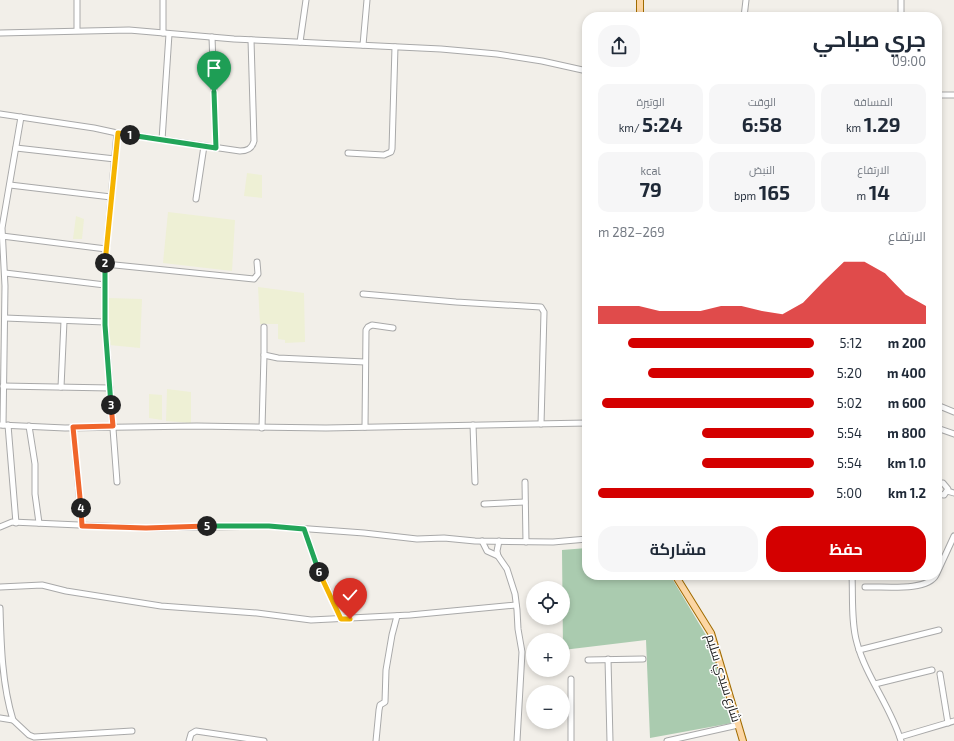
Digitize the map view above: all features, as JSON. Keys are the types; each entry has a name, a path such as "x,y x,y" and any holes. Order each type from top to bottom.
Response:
{"main road":[{"path":"640,0 640,12"},
{"name":"شارع سيدي سليم","path":"678,580 711,633 743,741"}],"street":[{"path":"77,0 78,30"},
{"path":"163,0 163,33"},
{"path":"300,42 306,0"},
{"path":"364,45 367,0"},
{"path":"745,12 746,0"},
{"path":"900,0 901,12"},
{"path":"0,33 129,30 251,40 364,45 497,54 542,60 582,69"},
{"path":"162,140 169,34"},
{"path":"212,37 216,148"},
{"path":"0,114 162,140 246,151 253,146 254,141 251,40"},
{"path":"348,153 384,155 391,152 395,47"},
{"path":"942,95 954,94"},
{"path":"16,523 4,425 4,318 2,309 5,273 1,228 21,117"},
{"path":"117,482 105,322 105,264 118,133"},
{"path":"196,199 204,146"},
{"path":"16,148 115,159"},
{"path":"10,184 111,197"},
{"path":"2,236 106,249"},
{"path":"105,264 254,279 258,274 257,262"},
{"path":"5,273 105,286"},
{"path":"363,294 449,302 541,308 544,312 541,424"},
{"path":"4,318 105,322"},
{"path":"61,387 64,321"},
{"path":"365,427 366,330 368,326 372,325 393,328"},
{"path":"262,428 264,327"},
{"path":"264,355 278,358 365,362"},
{"path":"3,386 110,388"},
{"path":"942,407 954,412"},
{"path":"4,425 73,427 197,426 262,428 582,423"},
{"path":"473,425 475,482"},
{"path":"29,426 39,523"},
{"path":"73,427 82,526"},
{"path":"942,430 954,434"},
{"path":"525,482 526,542"},
{"path":"942,482 945,484 947,491"},
{"path":"942,494 947,491 954,493"},
{"path":"484,504 525,502"},
{"path":"0,526 6,523 154,528 244,526 304,529 417,539 526,542 553,542 582,539"},
{"path":"304,529 317,566 341,619"},
{"path":"942,561 954,536"},
{"path":"482,541 487,552 498,556"},
{"path":"499,541 497,546 498,556 510,576 516,605 522,664 517,741"},
{"path":"852,580 855,631 859,650 901,739 954,721"},
{"path":"865,587 918,586 931,580"},
{"path":"0,587 42,585 81,593 195,609 257,613 311,620 397,616 516,605"},
{"path":"0,608 3,661 7,692 13,720 25,733 34,737 132,731"},
{"path":"376,741 379,710 380,706 385,702 386,670 397,616"},
{"path":"859,650 939,630"},
{"path":"608,659 610,741"},
{"path":"588,660 643,659"},
{"path":"875,684 932,670"},
{"path":"940,674 948,723"},
{"path":"571,679 571,741"},
{"path":"0,718 13,720"},
{"path":"667,741 738,725"},
{"path":"189,741 191,734 196,731 264,741"}],"green space":[{"path":"247,173 262,175 262,198 244,196"},
{"path":"168,212 235,220 232,271 163,263"},
{"path":"76,216 84,219 82,239 73,239"},
{"path":"258,287 304,293 305,342 285,343 285,340 278,339 278,324 260,324"},
{"path":"108,298 142,299 140,348 109,345"},
{"path":"167,389 191,392 191,423 166,421"},
{"path":"149,394 162,395 162,420 149,418"},
{"path":"582,548 582,580 673,580 710,642 732,723 650,738 646,640 570,649 570,633 563,633 563,625 570,625 570,581 562,581 562,550"}],"route":[{"path":"214,92 216,148 118,133 105,264 105,325 113,426 73,427 82,526 121,528 269,526 304,529 317,566 341,619 350,619"}]}
